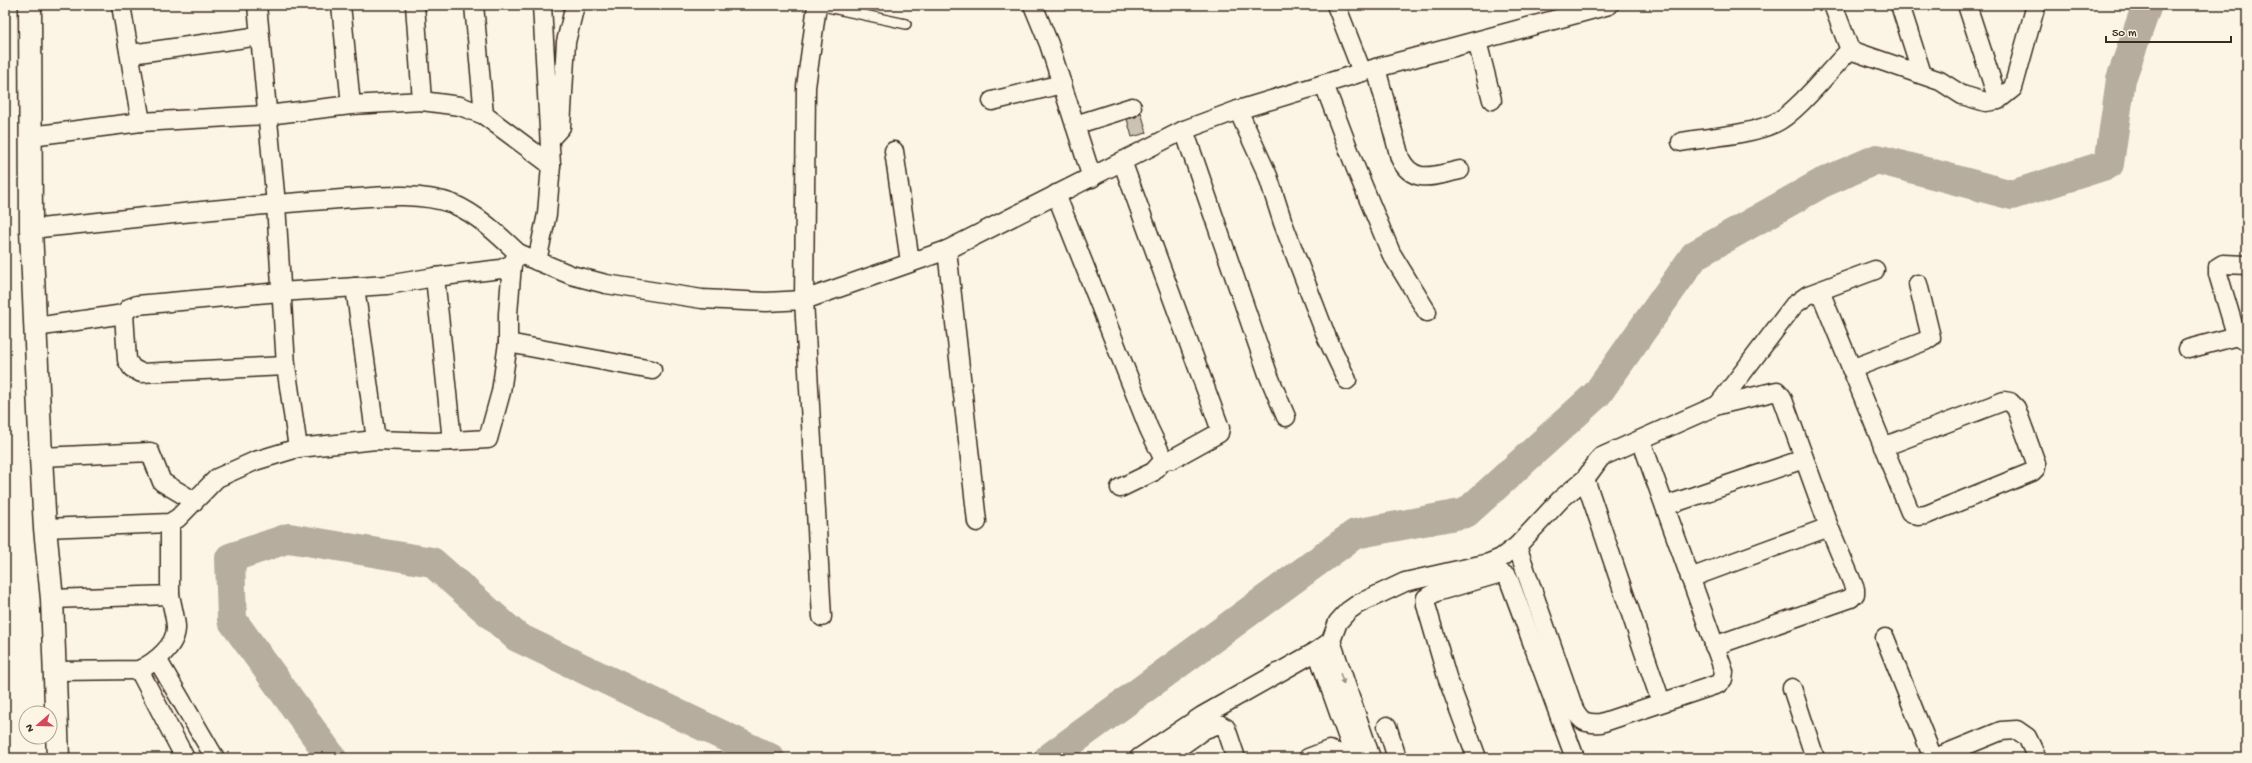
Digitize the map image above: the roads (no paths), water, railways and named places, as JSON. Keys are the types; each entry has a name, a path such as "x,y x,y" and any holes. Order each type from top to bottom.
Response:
{"street":[{"path":"30,5 31,229 45,528 52,599 58,758"},
{"path":"121,5 141,122"},
{"path":"257,5 276,204 280,292 286,366 298,448"},
{"path":"341,5 351,105"},
{"path":"415,5 422,101"},
{"path":"474,5 484,115"},
{"path":"537,261 547,214 551,165 542,5"},
{"path":"550,139 561,127 566,42 575,5"},
{"path":"817,5 806,87 804,300 822,616"},
{"path":"1033,5 1062,84 1092,178"},
{"path":"1336,5 1369,70 1400,158 1405,168 1412,174 1425,177 1460,170"},
{"path":"31,229 276,204 388,196 435,199 454,204 483,222 515,258 537,261 571,275 606,284 702,299 766,302 804,300 947,250 1056,194 1092,178 1184,130 1238,110 1369,70 1609,5"},
{"path":"1833,5 1850,50 1893,66 1922,74 1940,81 1962,95 1986,102 1998,100 2013,88 2036,5"},
{"path":"1900,5 1922,74"},
{"path":"1967,5 1998,100"},
{"path":"130,54 260,36"},
{"path":"1477,41 1492,100"},
{"path":"1681,142 1760,128 1776,122 1791,111 1850,50"},
{"path":"992,101 1062,84"},
{"path":"1324,84 1356,169 1391,253 1427,312"},
{"path":"31,136 141,122 268,115 351,105 422,101 460,106 484,115 551,165"},
{"path":"1075,125 1132,107"},
{"path":"1238,110 1268,176 1283,223 1327,338 1347,380"},
{"path":"1184,130 1268,374 1286,417"},
{"path":"894,151 910,262"},
{"path":"1120,488 1153,472 1164,460 1172,459 1219,433 1220,428 1122,161"},
{"path":"1056,194 1149,429 1164,460"},
{"path":"947,250 977,522"},
{"path":"36,327 124,314 129,308 137,305 280,292 386,286 435,277 501,269 515,258"},
{"path":"45,528 170,523 178,518 217,478 255,461 298,448 376,440 452,441 488,439 501,392 508,343 508,314 515,258"},
{"path":"2188,349 2242,338 2218,274 2218,267 2223,264 2247,265"},
{"path":"1718,405 1794,305 1808,295 1875,270"},
{"path":"435,277 452,441"},
{"path":"1851,370 1925,341 1931,337 1918,284"},
{"path":"355,287 376,440"},
{"path":"1820,291 1910,512 1918,516 1926,515 2025,475 2036,468 2036,463 2016,408 2010,402 2004,401 1884,447"},
{"path":"124,314 127,360 132,368 141,373 286,366"},
{"path":"508,343 652,370"},
{"path":"1139,758 1202,716 1324,646 1338,622 1348,611 1358,604 1405,582 1489,563 1501,558 1517,546 1561,499 1585,479 1601,457 1718,405 1776,390 1782,397 1804,459 1855,589 1855,594 1851,598 1714,646"},
{"path":"1517,546 1578,718 1586,724 1601,723 1718,684 1723,680 1724,672 1641,440"},
{"path":"41,457 150,452 162,482 194,501"},
{"path":"1665,506 1804,459"},
{"path":"1585,479 1661,702"},
{"path":"56,678 139,670 157,659 169,647 176,628 170,595 170,523"},
{"path":"1690,578 1830,527"},
{"path":"1477,758 1447,677 1426,605 1426,598 1436,592 1501,573 1508,577 1574,758"},
{"path":"52,599 170,595"},
{"path":"1885,638 1934,758 2001,732 2017,730 2027,737 2037,758"},
{"path":"1324,646 1355,758"},
{"path":"1324,646 1371,758"},
{"path":"157,659 215,758"},
{"path":"139,670 185,758"},
{"path":"1792,688 1815,758"},
{"path":"1164,758 1205,729 1219,724 1226,728 1236,758"},
{"path":"1387,726 1397,758"},
{"path":"1308,758 1329,750 1338,753 1341,758"}],"lane":[{"path":"817,5 906,24"}],"waterway":[{"path":"1049,758 1355,534 1466,513 1597,394 1695,255 1822,183 1877,159 2012,195 2109,164 2121,79 2147,5"},
{"path":"332,758 232,620 230,558 289,538 432,562 517,637 770,758"}]}
